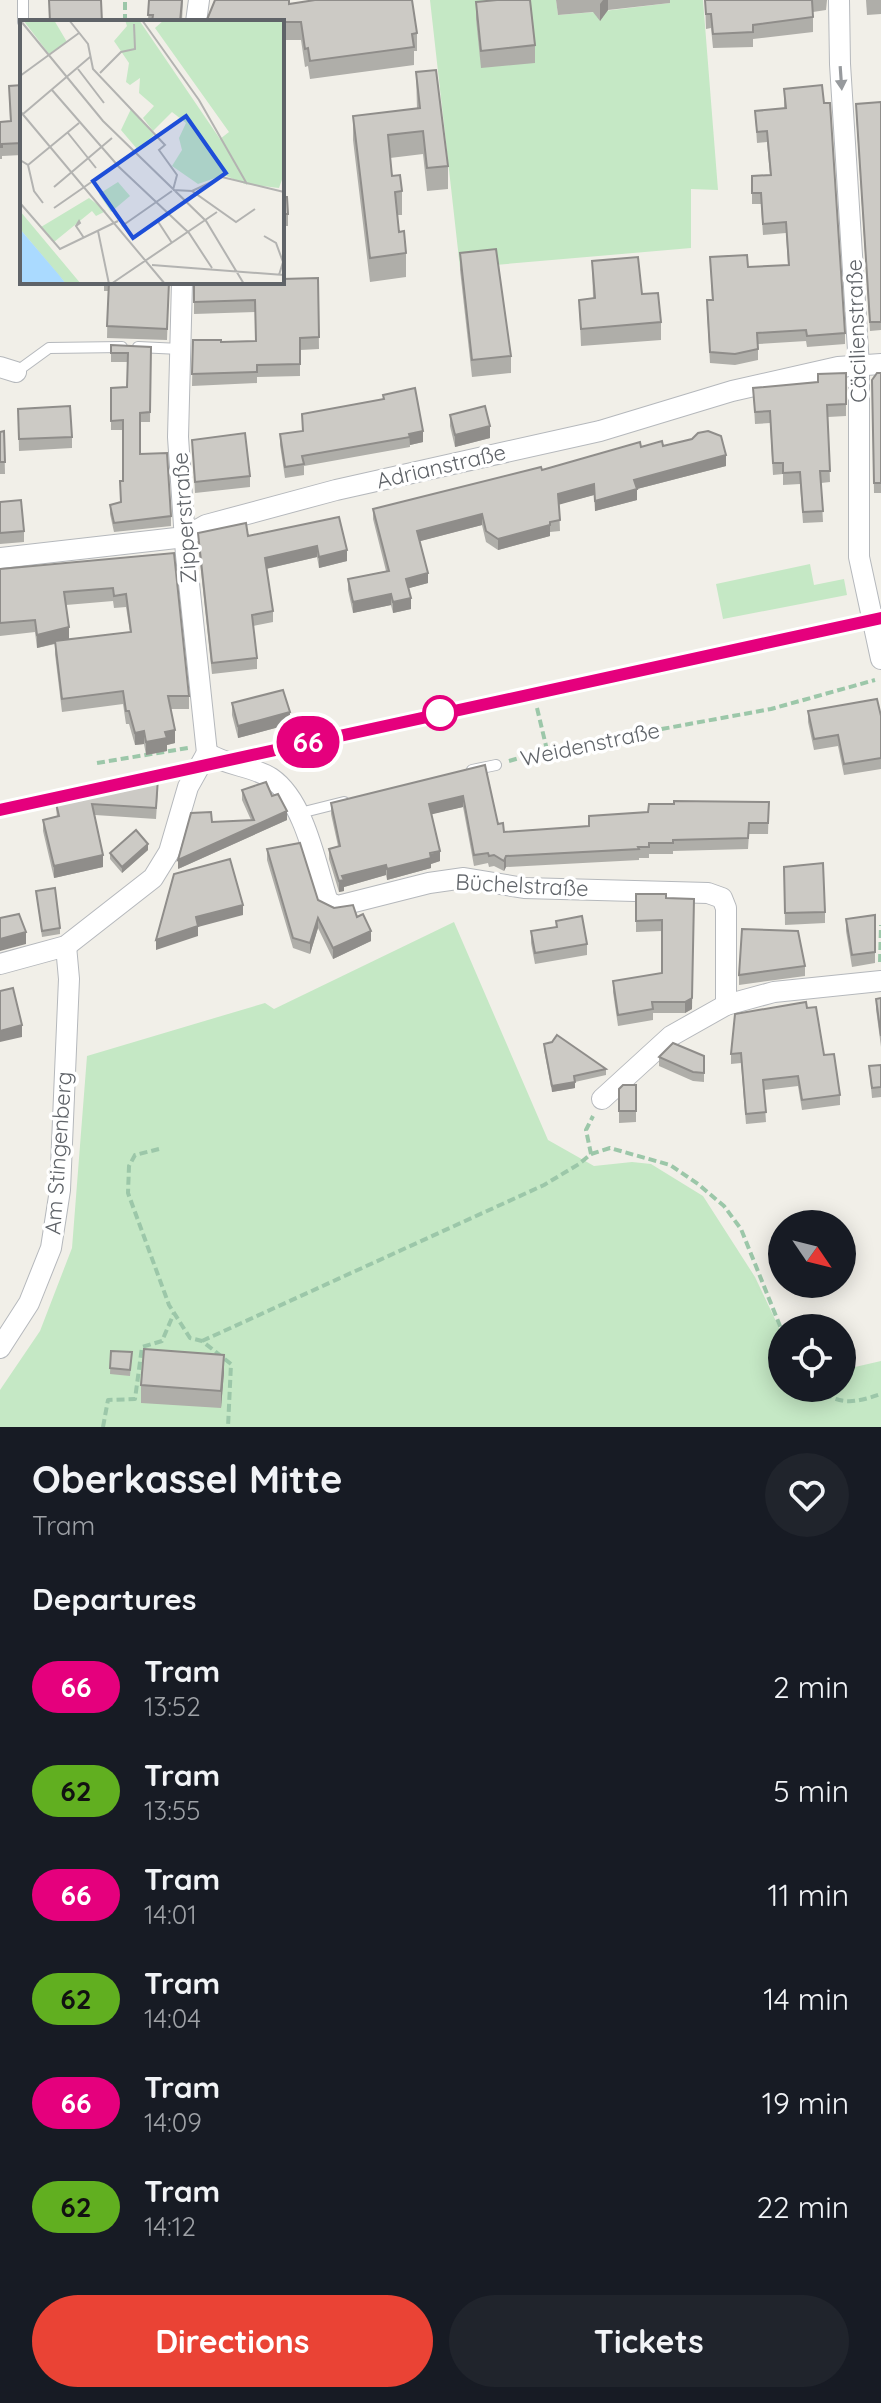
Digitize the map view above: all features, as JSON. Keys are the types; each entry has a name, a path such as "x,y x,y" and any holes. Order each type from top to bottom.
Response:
{"street":[{"path":"196,20 199,0"},
{"name":"Cäcilienstraße","path":"839,0 840,64 859,366 859,557 881,659"},
{"name":"Zipperstraße","path":"182,284 178,437 206,748"},
{"name":"Adrianstraße","path":"0,558 185,537 206,525 336,490 600,431 732,391 838,367 881,364"},
{"path":"0,964 66,946 153,878 169,852 188,787 206,748"},
{"name":"Büchelstraße","path":"206,748 221,762 270,778 284,791 300,813 328,902 338,906 429,883 464,878 524,888 708,893 722,898 726,908 726,1005"},
{"name":"Am Stingenberg","path":"0,1348 29,1303 51,1248 61,1175 69,979 66,946"},
{"path":"602,1099 671,1036 726,1005 774,992 880,981"}],"lane":[{"path":"8,369 49,348 87,345 180,349"},
{"name":"Weidenstraße","path":"465,772 496,765"},
{"path":"300,813 360,798"}],"path":[{"name":"Weidenstraße","path":"496,765 547,750 771,709 881,678"},
{"path":"537,708 547,750"},
{"path":"97,763 130,756 146,757 206,748"},
{"path":"256,773 266,764 332,749"},
{"path":"880,981 881,925"},
{"path":"591,1154 586,1130 602,1099"},
{"path":"202,1341 544,1185 591,1154 610,1148 670,1165 724,1206 741,1229 775,1314"},
{"path":"159,1149 135,1155 129,1166 128,1193 169,1305 190,1338 202,1341 231,1364 228,1427"},
{"path":"103,1427 108,1400 135,1399 142,1347 162,1341 174,1313"},
{"path":"856,1402 881,1394"}],"green space":[{"path":"430,0 556,0 558,15 595,12 597,17 603,17 604,11 670,3 670,0 703,0 718,190 691,189 691,248 460,268"},
{"path":"810,564 814,585 844,579 847,595 723,619 716,584"},
{"path":"454,922 548,1140 594,1166 632,1162 651,1164 703,1196 755,1277 773,1314 768,1314 768,1402 856,1402 856,1367 881,1361 881,1427 0,1427 0,1390 40,1331 72,1248 87,1056 265,1003 274,1009"}],"building":[{"path":"49,0 101,0 102,20 50,20"},
{"path":"149,0 182,0 180,20 152,20 153,15 148,15"},
{"path":"215,0 289,0 289,4 315,0 412,0 417,33 412,34 414,47 310,61 301,22 207,20"},
{"path":"530,0 535,45 481,51 476,2"},
{"path":"705,0 812,0 813,17 753,25 753,32 713,34 711,14 706,14"},
{"path":"436,70 448,166 427,168 423,131 388,135 392,176 400,175 402,191 395,192 399,232 404,231 406,253 370,258 353,116 420,108 416,72"},
{"path":"20,85 20,143 2,144 0,147 0,122 11,121 9,86"},
{"path":"822,85 824,103 830,103 845,333 807,336 806,330 757,333 758,349 735,354 710,352 707,300 713,300 710,257 747,255 748,267 789,265 786,222 763,224 761,193 752,193 752,176 771,175 767,131 757,132 755,111 786,108 784,89"},
{"path":"881,102 881,322 870,322 856,104"},
{"path":"284,197 287,197 288,214 284,214"},
{"path":"496,249 511,356 472,360 460,253"},
{"path":"638,257 642,294 658,293 661,322 581,329 579,300 595,298 592,261"},
{"path":"318,278 319,337 300,338 300,364 257,365 257,372 192,374 193,340 256,341 255,300 194,302 194,284 284,284 284,279"},
{"path":"109,284 169,284 167,329 107,326"},
{"path":"111,345 151,347 150,412 140,413 140,454 167,453 171,516 114,523 110,505 121,502 123,420 111,421 111,388 127,387 128,353 111,353"},
{"path":"846,373 846,404 827,405 830,471 820,471 823,511 803,512 800,472 783,473 783,463 773,463 770,411 755,412 753,388 818,382 818,374"},
{"path":"877,373 881,373 881,483 874,483 872,380"},
{"path":"415,388 423,431 409,434 410,437 302,456 304,464 285,467 280,434 303,431 302,414 384,399 383,395"},
{"path":"70,406 72,437 19,439 18,409"},
{"path":"485,406 490,426 455,435 450,415"},
{"path":"4,431 5,462 0,462 0,432"},
{"path":"708,431 721,436 726,455 634,480 637,489 595,501 594,484 558,494 560,520 550,522 550,525 498,539 486,531 482,514 417,531 428,573 406,579 411,598 393,602 391,594 353,602 348,579 389,571 373,509 541,467 542,470 640,442 641,447 662,441 663,446 692,439 698,433"},
{"path":"245,433 250,476 195,482 192,440"},
{"path":"21,500 24,531 0,533 0,502"},
{"path":"339,517 347,550 319,557 317,546 265,558 273,611 252,615 257,658 212,663 198,533 246,523 248,536"},
{"path":"174,553 189,696 168,696 175,730 165,732 167,738 146,742 144,731 135,733 129,711 126,711 123,691 62,699 55,641 131,632 126,594 114,596 113,588 64,592 69,627 37,635 35,620 0,623 0,569"},
{"path":"283,690 290,712 238,726 232,703"},
{"path":"877,699 881,716 881,758 844,764 838,735 814,739 808,711"},
{"path":"485,765 498,824 503,823 504,832 589,826 589,816 648,812 649,804 674,804 674,801 769,802 768,823 749,823 748,838 673,840 673,843 649,843 649,847 639,849 506,856 504,861 488,853 474,855 463,796 429,804 440,851 430,853 431,858 342,876 344,880 339,881 329,849 340,846 331,803"},
{"path":"158,778 156,808 92,804 103,855 54,866 43,820 59,816 55,799"},
{"path":"266,782 272,796 278,794 287,811 178,860 191,813 211,812 212,822 254,820 242,790"},
{"path":"136,830 148,844 122,867 110,853"},
{"path":"300,843 318,900 334,908 353,905 357,917 363,914 371,931 333,948 318,918 310,943 293,938 267,849"},
{"path":"230,859 243,905 196,917 198,926 156,940 174,874"},
{"path":"823,863 825,912 785,913 784,867"},
{"path":"55,888 60,928 42,931 36,891"},
{"path":"636,894 666,894 666,898 694,899 692,998 685,1002 652,1002 653,1009 618,1015 613,981 662,973 662,920 636,921"},
{"path":"19,914 26,932 0,939 0,918"},
{"path":"875,915 875,952 852,955 846,919"},
{"path":"582,916 587,944 535,953 531,931 557,927 556,921"},
{"path":"742,929 798,931 805,966 739,975"},
{"path":"13,988 22,1025 0,1031 0,991"},
{"path":"881,998 881,1036 876,999"},
{"path":"806,1002 807,1008 816,1007 824,1055 834,1054 840,1095 802,1100 798,1076 763,1080 766,1112 746,1114 741,1053 731,1054 735,1014"},
{"path":"557,1035 606,1069 574,1076 575,1082 552,1086 544,1044 552,1042"},
{"path":"673,1043 704,1056 704,1073 693,1072 659,1057"},
{"path":"881,1065 881,1087 872,1088 869,1066"},
{"path":"623,1085 636,1085 636,1111 619,1111 619,1089"},
{"path":"144,1349 224,1355 221,1391 141,1385"},
{"path":"111,1351 132,1352 130,1370 110,1368"}],"tram line":[{"path":"0,810 881,618"},
{"name":"66","path":"0,810 881,618"}]}
